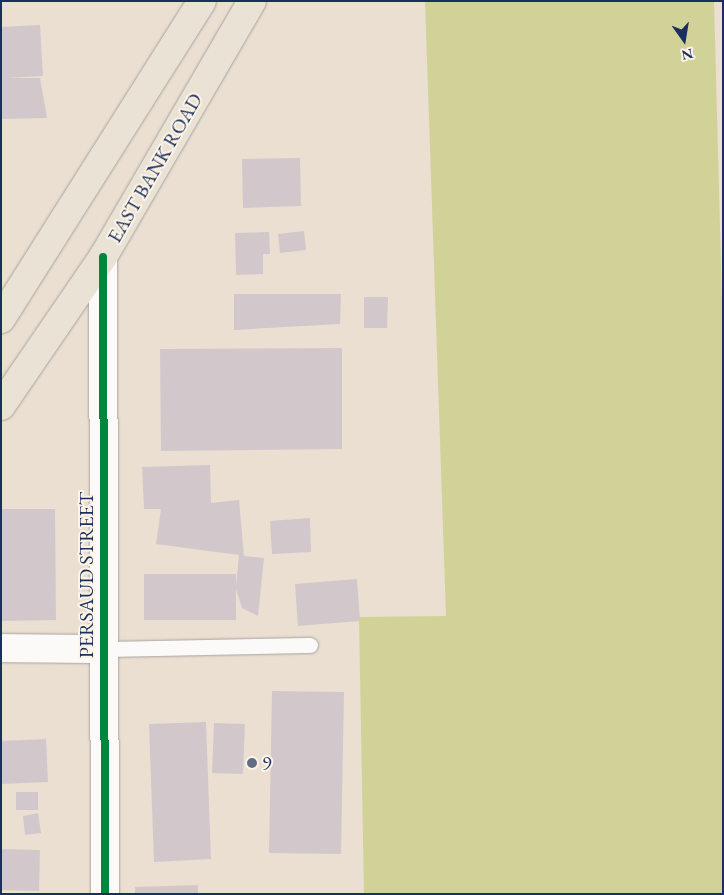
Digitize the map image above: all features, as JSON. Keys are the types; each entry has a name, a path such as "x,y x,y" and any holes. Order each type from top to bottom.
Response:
{"main road":[{"path":"1,318 202,1"},
{"name":"EAST BANK ROAD","path":"1,406 103,257 252,1"}],"street":[{"name":"PERSAUD STREET","path":"103,257 102,649 105,894"},
{"path":"1,648 102,649"}],"lane":[{"path":"102,649 310,645"}],"green space":[{"path":"425,1 714,1 723,343 723,894 364,894 359,617 446,616"}],"building":[{"path":"40,25 43,76 6,78 40,78 47,118 1,119 1,27"},
{"path":"300,158 301,206 243,208 242,159"},
{"path":"304,231 306,250 280,253 278,234"},
{"path":"269,232 270,254 263,254 263,274 236,275 235,233"},
{"path":"234,294 341,294 340,324 234,330"},
{"path":"364,297 388,297 387,328 364,328"},
{"path":"342,348 342,449 161,451 160,349"},
{"path":"210,465 211,503 239,500 244,556 264,558 258,616 242,608 236,589 236,620 144,620 144,574 236,574 236,586 239,555 156,544 161,509 144,509 142,467"},
{"path":"1,509 55,509 56,620 1,621"},
{"path":"310,518 311,552 272,554 270,521"},
{"path":"357,579 360,621 298,626 295,584"},
{"path":"272,691 344,692 341,854 269,853"},
{"path":"206,722 211,859 154,862 149,724"},
{"path":"214,723 245,724 243,774 212,773"},
{"path":"46,739 48,782 1,784 1,741"},
{"path":"16,792 38,792 38,810 16,810"},
{"path":"38,813 41,833 25,835 23,816"},
{"path":"1,849 40,850 39,891 1,890"},
{"path":"198,885 198,894 135,894 135,887"}],"cycle path":[{"path":"103,257 105,894"}],"place":[{"name":"9","path":"252,763"}]}
